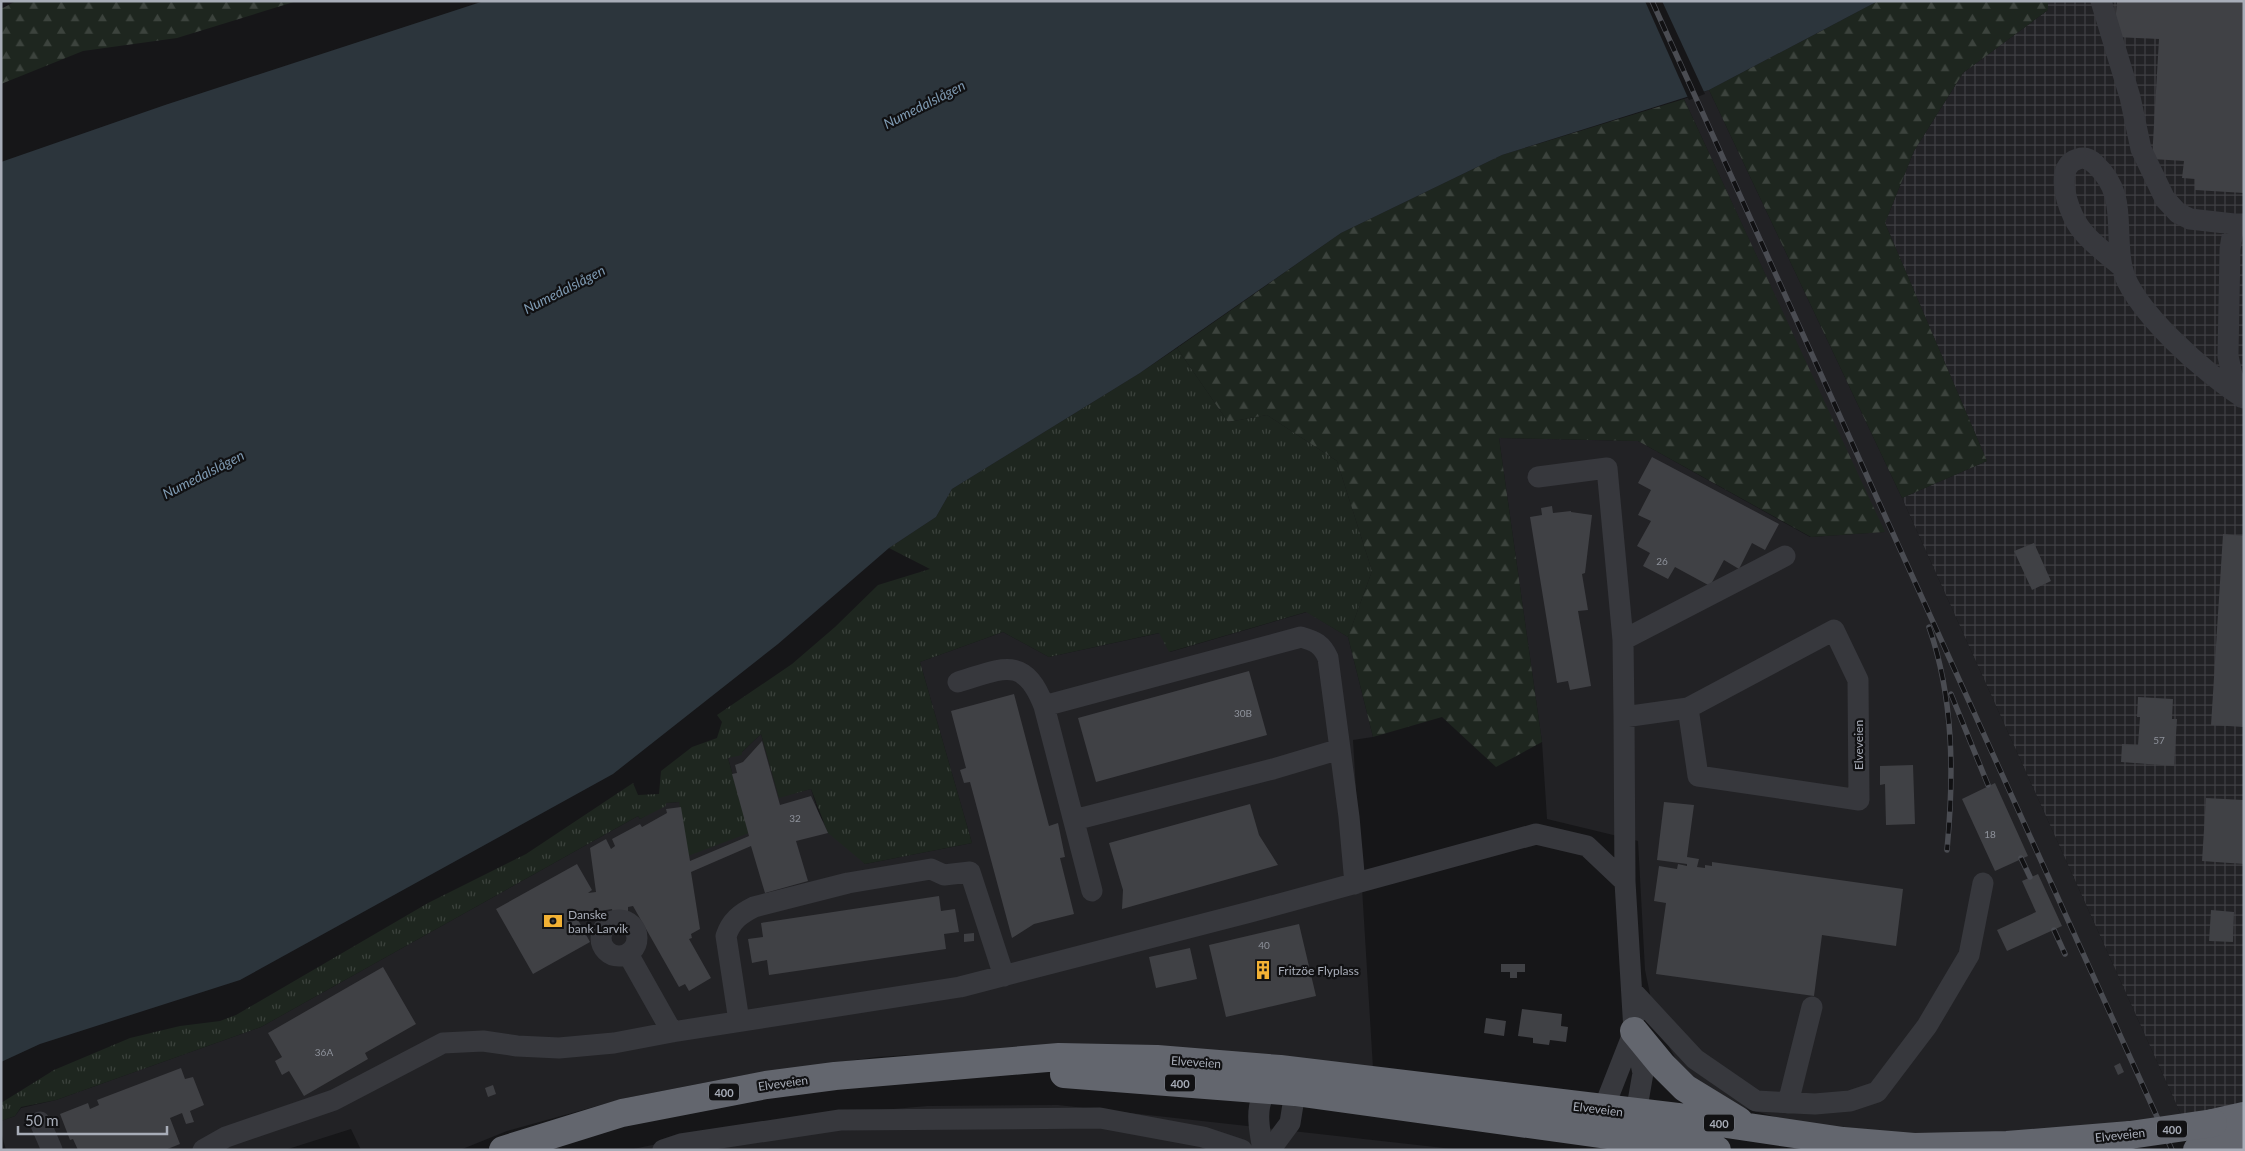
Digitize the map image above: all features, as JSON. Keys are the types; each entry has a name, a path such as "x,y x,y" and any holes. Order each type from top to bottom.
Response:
{"highway":[{"name":"400","path":"1634,1031 1662,1065 1686,1088 1749,1127"},
{"name":"Elveveien","path":"503,1150 622,1113 697,1097 835,1076 1060,1057 1157,1059 1272,1079 1636,1113 1844,1140 1914,1147 2007,1145 2130,1135 2218,1140 2244,1116"},
{"name":"Elveveien","path":"1272,1079 1295,1092 1717,1150"}],"lane":[{"path":"2101,1 2130,97 2141,149 2165,200 2178,213 2190,219 2239,224 2230,249 2228,356 2232,375 2243,398"},
{"path":"2122,267 2129,285 2149,314 2173,340 2224,386 2243,398"},
{"path":"1538,477 1607,468 1623,640 1625,882 1634,1031 1643,1073 1636,1113 1618,1137 1603,1110 1634,1031"},
{"path":"1623,640 1785,556"},
{"name":"Elveveien","path":"1624,717 1688,708 1834,630 1858,680 1859,800 1698,776 1688,708"},
{"path":"1044,706 1301,637 1315,641 1324,648 1328,658 1355,884"},
{"path":"958,682 997,670 1013,670 1029,676 1036,686 1044,706 1092,891"},
{"path":"1074,820 1273,769 1340,749"},
{"path":"203,1150 226,1137 334,1100 443,1043 483,1041 517,1046 560,1048 614,1043 739,1021 960,987 1355,884 1536,834 1587,846 1625,882"},
{"path":"739,1021 726,936 730,926 741,914 754,907 848,882 931,869 944,875 970,872 1004,976"},
{"path":"1632,991 1695,1059 1756,1101 1815,1104 1850,1101 1877,1092 1927,1026 1969,955 1983,883"},
{"path":"628,954 672,1032"},
{"path":"1788,1103 1812,1007"},
{"path":"1263,1150 1257,1118 1272,1079"},
{"path":"1270,1150 1290,1123 1295,1092"},
{"path":"663,1150 681,1144 840,1120 969,1118 1100,1118 1203,1137 1242,1150"},
{"path":"40,1122 52,1150"}],"shaded area":[{"path":"2048,1 2244,1 2244,1106 2183,1119 1902,498 1987,461 1885,223 1914,151 1963,73 2048,10"},
{"path":"1709,90 1902,498 2183,1119 1955,1138 1810,1127 1727,1103 1683,1072 1656,1023 1645,970 1638,841 1547,819 1542,742 1499,438 1638,441 1810,537 1884,532 1684,99"},
{"path":"1307,612 1348,637 1373,737 1353,740 1373,1068 1027,1048 877,1057 744,1075 626,1098 507,1131 460,1150 361,1150 351,1129 285,1150 6,1150 1,1132 1,1121 15,1116 21,1108 56,1100 261,1027 638,816 640,819 666,803 679,802 749,833 728,758 742,752 761,734 779,797 811,789 820,818 865,864 972,843 920,662 1003,632 1049,657 1160,633 1170,652"},
{"path":"1058,1105 1462,1150 628,1150 780,1119 927,1106"}],"green space":[{"path":"16,1 297,1 177,38 83,51 1,84 1,9"},
{"path":"1878,1 2048,1 2048,10 1963,73 1914,151 1885,223 1987,461 1902,498 1709,90"},
{"path":"1684,99 1885,532 1811,537 1638,441 1499,438 1542,742 1496,767 1442,717 1373,737 1348,637 1372,571 1337,461 1267,415 1228,422 1177,348 1341,233 1502,155"},
{"path":"1177,348 1228,422 1267,415 1337,461 1372,571 1348,637 1306,612 1169,652 1159,633 1049,657 1003,632 920,662 972,843 865,864 828,833 811,789 779,798 761,734 742,752 742,755 728,758 749,833 688,856 679,802 666,803 666,806 640,819 638,816 261,1027 56,1100 21,1107 15,1116 1,1121 1,1103 54,1070 130,1038 180,1026 220,1021 236,1015 428,903 526,854 633,783 638,795 659,794 661,771 692,747 717,738 722,722 717,715 792,664 835,627 878,585 930,569 889,548 936,517 952,489 1140,373"}],"water":[{"name":"Numedalslågen","path":"484,1 1878,1 1709,90 1502,155 1341,233 1140,373 952,489 936,517 889,548 778,644 613,774 240,980 40,1044 1,1062 1,162 165,105"}],"pier":[{"path":"1645,1 1662,1 1705,94 1689,100"}],"building":[{"path":"2117,1 2244,1 2244,193 2195,190 2195,179 2182,178 2184,161 2152,159 2159,39 2114,37"},
{"path":"1652,457 1779,524 1765,550 1752,543 1739,569 1724,560 1710,586 1675,567 1668,579 1643,566 1650,553 1637,546 1651,521 1638,515 1651,490 1638,483"},
{"path":"1552,506 1553,513 1571,511 1592,515 1585,573 1582,574 1588,610 1578,611 1591,686 1570,690 1568,681 1557,683 1530,517 1542,515 1541,508"},
{"path":"2223,534 2244,536 2244,727 2211,725"},
{"path":"2034,543 2051,581 2032,590 2014,551"},
{"path":"1249,671 1267,735 1096,782 1078,718"},
{"path":"1014,694 1049,826 1058,823 1065,857 1060,858 1074,914 1034,924 1012,938 970,782 964,783 960,770 966,768 951,711"},
{"path":"2138,697 2173,699 2172,719 2177,719 2174,766 2121,762 2122,744 2138,745 2140,717 2137,717"},
{"path":"762,741 780,805 811,796 828,833 796,841 808,881 765,893 751,846 691,872 700,929 691,934 692,938 689,939 711,978 689,991 685,984 679,987 633,906 628,907 628,913 613,916 612,909 588,913 589,917 577,918 590,942 533,974 496,909 577,864 592,890 588,893 596,892 590,848 606,839 611,849 615,846 612,839 640,824 642,827 667,813 666,809 681,807 690,861 749,836 732,774 737,773 735,765 743,762"},
{"path":"1913,765 1915,824 1886,825 1885,784 1880,785 1880,766"},
{"path":"1995,783 2028,856 1995,871 1962,799"},
{"path":"2206,798 2244,800 2244,864 2202,861"},
{"path":"1664,802 1694,805 1687,857 1699,859 1697,867 1705,868 1705,865 1712,866 1712,862 1903,889 1896,946 1822,935 1814,996 1656,974 1666,903 1654,901 1659,866 1677,869 1678,864 1687,866 1687,864 1657,860"},
{"path":"1250,804 1259,835 1278,865 1122,909 1123,890 1109,843"},
{"path":"2038,874 2062,926 2007,951 1997,930 2036,912 2022,881"},
{"path":"939,896 941,911 955,909 959,932 944,934 946,949 769,975 767,960 752,963 748,939 763,937 761,923"},
{"path":"2211,910 2234,912 2233,942 2209,941"},
{"name":"Fritzöe Flyplass","path":"1299,924 1316,996 1226,1017 1209,945"},
{"path":"974,933 974,941 964,942 964,934"},
{"path":"1190,948 1197,979 1156,988 1149,957"},
{"path":"1501,964 1525,964 1525,972 1517,972 1517,978 1510,978 1510,972 1501,972"},
{"path":"383,967 416,1024 365,1053 368,1059 304,1096 289,1071 282,1075 275,1061 282,1057 268,1033"},
{"path":"1522,1009 1562,1014 1561,1026 1568,1027 1566,1042 1550,1040 1549,1045 1533,1043 1533,1038 1518,1036"},
{"path":"1486,1018 1506,1021 1504,1036 1484,1033"},
{"path":"2120,1063 2124,1072 2118,1075 2114,1066"},
{"path":"181,1068 185,1079 193,1077 204,1105 190,1111 194,1122 186,1124 182,1113 170,1118 180,1144 165,1150 78,1150 73,1139 70,1140 60,1114 88,1103 90,1109 99,1105 97,1100"},
{"path":"493,1085 496,1094 488,1097 485,1088"}],"railway":[{"path":"1652,1 2172,1150"},
{"path":"1929,627 1937,654 1948,709 1951,794 1947,850"},
{"path":"1951,694 1988,785"},
{"path":"2021,858 2030,877"},
{"path":"2054,930 2065,954"}],"place":[{"name":"Danske bank Larvik","path":"553,921"},
{"name":"Fritzöe Flyplass","path":"1263,970"}]}
